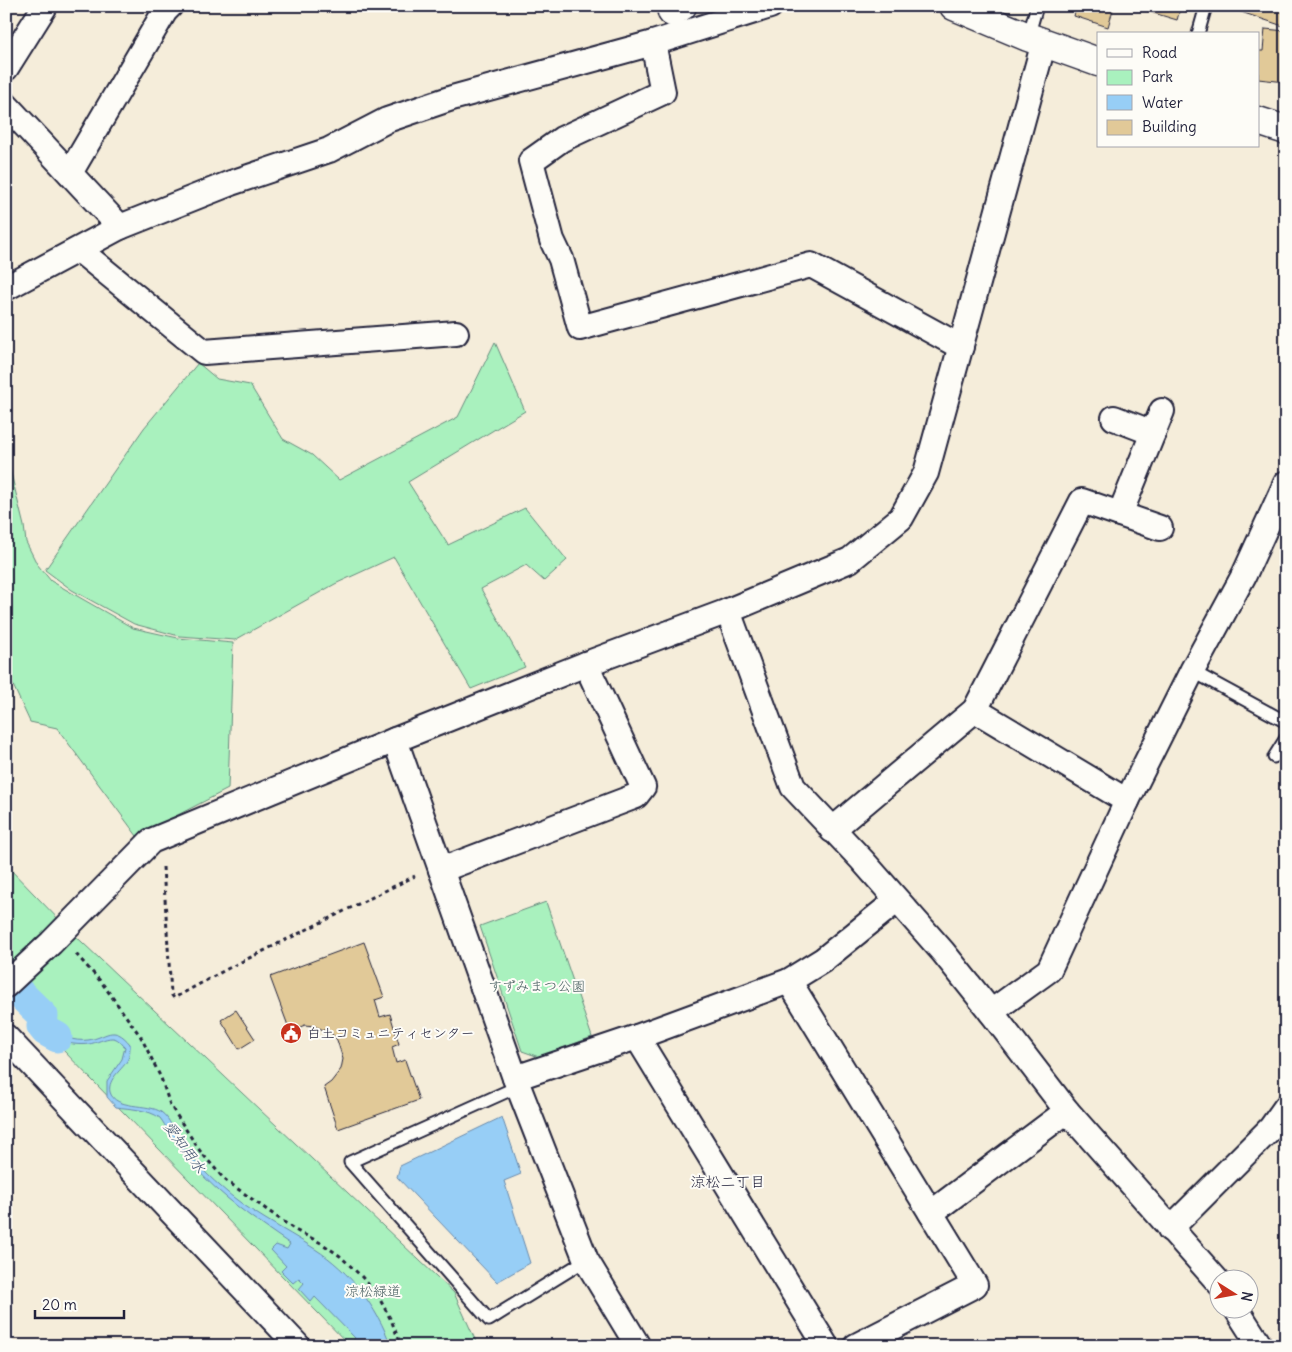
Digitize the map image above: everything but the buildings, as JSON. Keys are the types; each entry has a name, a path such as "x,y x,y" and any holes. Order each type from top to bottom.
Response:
{"main road":[{"path":"672,6 672,12 682,6"},
{"path":"954,6 1036,40 1097,62"},
{"path":"1260,121 1286,130"}],"street":[{"path":"6,68 45,6"},
{"path":"70,173 170,6"},
{"path":"6,288 120,227 231,183 329,150 387,120 452,98 653,43 770,6"},
{"path":"6,985 55,939 151,841 394,740 586,664 728,611 850,560 901,518 926,473 961,346 1036,40"},
{"path":"653,43 663,92 562,139 531,160 552,240 561,259 580,328 811,265 961,346"},
{"path":"6,105 120,227"},
{"path":"79,250 204,352 456,333"},
{"path":"1120,514 1162,411"},
{"path":"1114,418 1153,433"},
{"path":"991,1012 1049,970 1127,801 1192,671 1244,575 1286,484"},
{"path":"832,830 974,710 1082,501 1160,528"},
{"path":"728,611 793,787 862,860 896,901 943,952 1067,1111 1210,1273"},
{"path":"431,871 636,796 643,787 586,664"},
{"path":"974,710 1127,801"},
{"path":"394,740 431,871 517,1082 586,1260 638,1346"},
{"path":"517,1082 789,982 823,960 896,901"},
{"path":"789,982 975,1285 856,1346"},
{"path":"6,1037 298,1346"},
{"path":"637,1037 826,1346"},
{"path":"1170,1229 1271,1128 1286,1107"},
{"path":"931,1213 1067,1111"},
{"path":"1243,1320 1260,1346"}],"lane":[{"path":"1036,40 1037,6"},
{"path":"1199,32 1206,6"},
{"path":"1192,671 1286,722"},
{"path":"1274,757 1286,738"},
{"path":"517,1082 350,1162 489,1320 586,1260"}],"path":[{"path":"151,841 163,868 171,994 174,998 227,969 431,871"},
{"path":"55,939 102,983 141,1037 161,1078 170,1105 206,1158 224,1179 295,1230 321,1243 340,1256 361,1276 377,1294 392,1322 401,1346"}],"green space":[{"path":"495,342 525,411 408,482 448,545 525,508 567,560 544,581 526,565 481,589 525,667 471,689 394,557 335,584 235,640 179,636 134,624 72,590 45,570 144,428 198,363 217,379 250,385 283,439 312,455 339,480 458,417"},
{"path":"6,453 24,526 26,542 37,564 51,581 133,628 178,638 233,643 228,789 137,836 57,728 30,722 12,683 6,685"},
{"name":"涼松緑道","path":"6,865 65,926 454,1293 478,1346 350,1346 30,1016 6,994"},
{"name":"すずみまつ公園","path":"546,902 592,1037 539,1057 522,1051 480,926"}],"water":[{"path":"41,1003 51,1006 57,1014 53,1026 47,1029 62,1036 83,1040 114,1033 124,1038 130,1044 129,1056 126,1063 111,1082 110,1092 113,1098 125,1104 155,1109 161,1112 172,1125 179,1141 188,1153 220,1186 242,1204 315,1249 340,1268 370,1304 391,1346 348,1346 355,1338 315,1297 311,1302 299,1289 304,1283 299,1278 293,1283 281,1271 286,1266 271,1250 276,1245 287,1249 290,1244 239,1208 204,1177 186,1157 160,1118 144,1111 116,1107 107,1097 107,1081 122,1059 125,1047 114,1038 81,1045 64,1042 48,1036 30,1019 33,1009"},
{"path":"502,1117 521,1174 504,1181 530,1263 497,1282 397,1177 400,1166"}],"waterway":[{"name":"愛知用水","path":"6,980 43,1016 42,1026 46,1031 57,1037"}],"place":[{"name":"白土コミュニティセンター","path":"291,1033"}],"district":[{"name":"涼松二丁目","path":"728,1181"}]}
